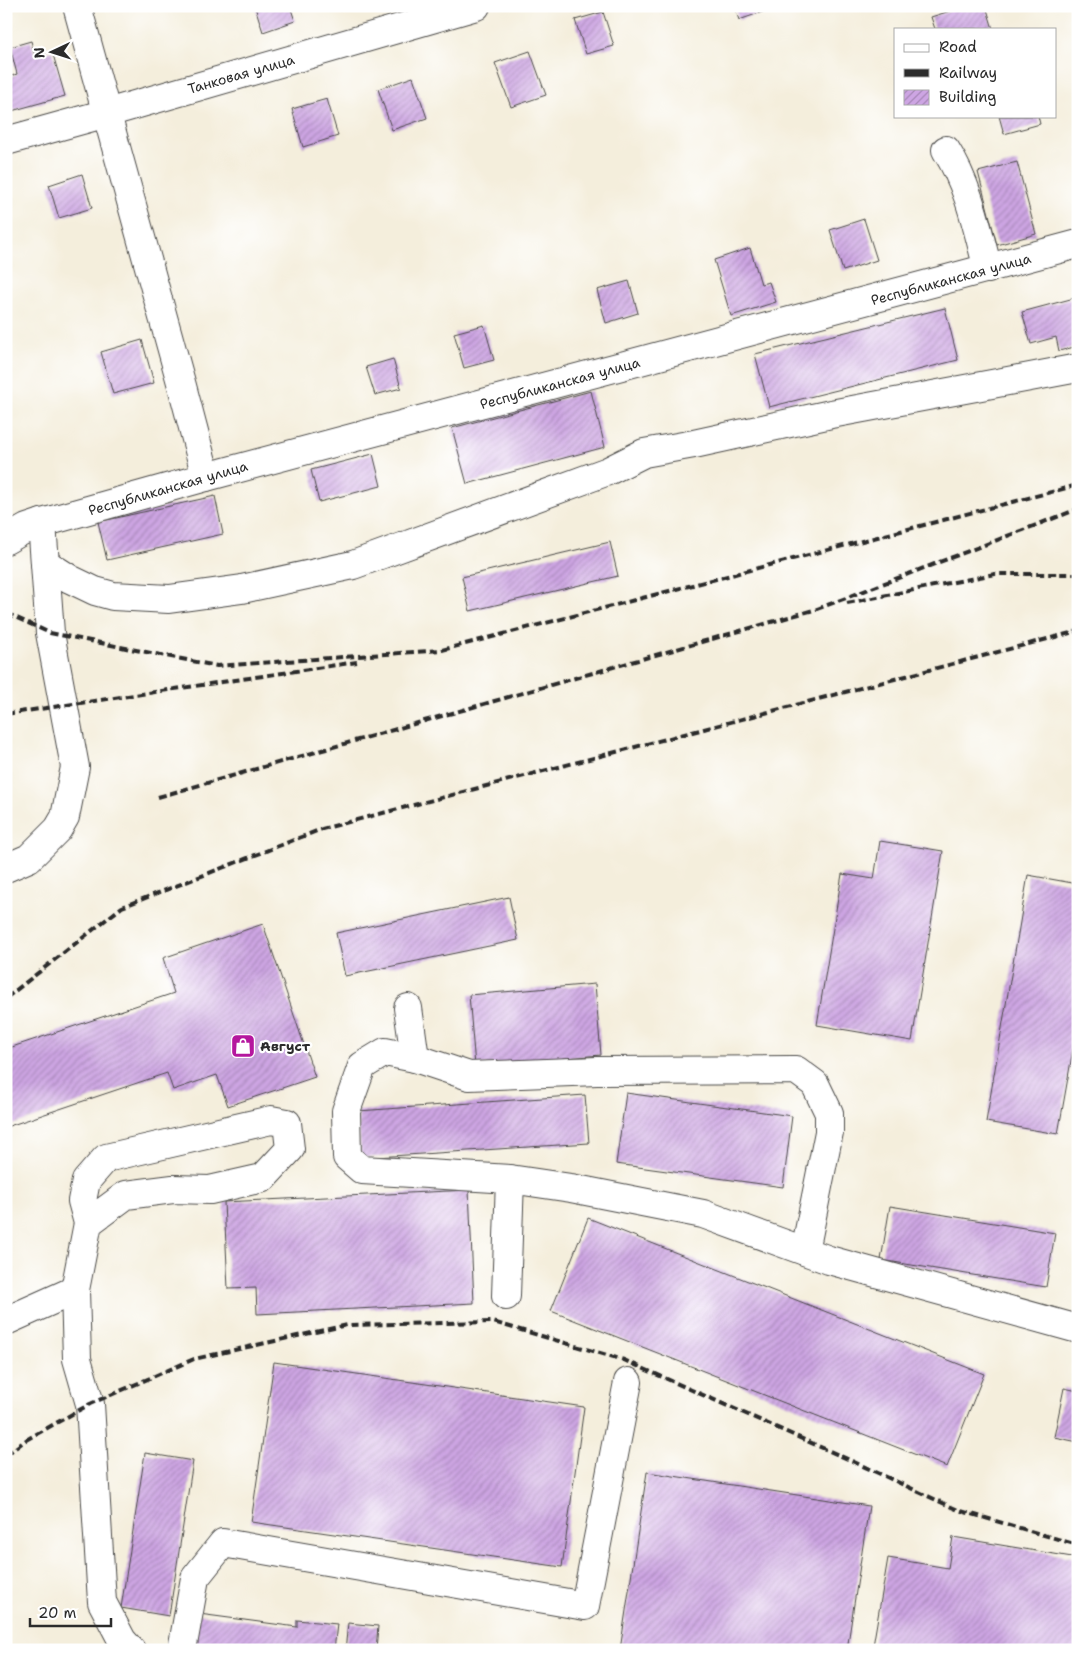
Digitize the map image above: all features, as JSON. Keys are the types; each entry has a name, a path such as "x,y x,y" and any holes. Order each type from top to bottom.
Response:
{"street":[{"path":"77,6 206,477"},
{"name":"Танковая улица","path":"6,141 476,6"},
{"path":"946,150 966,187 988,269"},
{"name":"Республиканская улица","path":"6,540 27,528 42,523 206,477 1078,244"},
{"path":"45,563 70,580 95,591 113,596 169,599 242,589 353,564 608,471 644,453 831,414 1078,368"},
{"path":"6,868 29,858 58,829 65,816 75,767 50,633 42,523"},
{"path":"408,1008 415,1058"},
{"path":"805,1251 829,1132 829,1113 816,1084 796,1070 597,1071 469,1076 415,1058 384,1052 362,1066 346,1111 347,1157 362,1170 510,1179 571,1188 703,1214 829,1260 1077,1325"},
{"path":"88,1223 126,1195 173,1188 210,1190 263,1178 290,1149 286,1123 271,1120 106,1158 86,1181 82,1200 88,1223 75,1290 77,1359 90,1404 102,1602 122,1640 131,1650"},
{"path":"506,1296 510,1179"},
{"path":"6,1321 75,1290"},
{"path":"182,1650 194,1578 223,1543 585,1606 628,1382"}],"building":[{"path":"290,6 295,21 263,32 255,7"},
{"path":"734,6 767,6 768,10 739,20"},
{"path":"966,6 986,6 993,28 935,28 931,17"},
{"path":"603,12 614,46 586,54 575,20"},
{"path":"31,41 35,56 52,51 65,96 8,112 6,105 6,78 17,74 10,47"},
{"path":"530,51 546,95 511,107 495,63"},
{"path":"413,77 427,118 392,130 378,89"},
{"path":"327,99 338,136 303,147 292,109"},
{"path":"1000,118 1038,118 1040,124 1004,134"},
{"path":"1017,162 1036,234 997,245 978,172"},
{"path":"82,174 92,208 59,218 49,185"},
{"path":"864,219 877,260 843,271 830,230"},
{"path":"750,248 761,284 769,282 776,302 731,316 714,260"},
{"path":"629,281 638,313 606,323 597,290"},
{"path":"1078,297 1078,346 1059,351 1056,337 1031,344 1022,312"},
{"path":"945,308 958,360 769,407 755,354"},
{"path":"484,325 494,360 464,368 454,333"},
{"path":"142,340 154,383 113,394 101,352"},
{"path":"393,359 401,388 375,395 366,367"},
{"path":"591,391 605,447 467,484 452,428"},
{"path":"373,454 381,486 319,502 311,470"},
{"path":"215,496 223,534 107,560 98,522"},
{"path":"610,542 618,576 470,611 462,577"},
{"path":"880,841 943,851 912,1041 817,1025 842,874 874,879"},
{"path":"1028,875 1078,884 1078,1021 1058,1134 986,1122"},
{"path":"509,897 518,940 345,976 336,933"},
{"path":"263,924 315,1077 228,1106 217,1075 173,1090 167,1073 6,1127 6,1049 174,993 163,958"},
{"path":"595,984 601,1055 475,1066 469,995"},
{"path":"626,1093 792,1116 783,1187 616,1164"},
{"path":"585,1095 589,1143 361,1158 358,1111"},
{"path":"469,1190 474,1303 257,1314 256,1288 228,1289 224,1202"},
{"path":"890,1206 1055,1233 1046,1287 881,1260"},
{"path":"588,1218 984,1374 947,1467 551,1311"},
{"path":"274,1362 584,1407 562,1567 251,1522"},
{"path":"1064,1388 1078,1391 1078,1442 1054,1437"},
{"path":"145,1453 193,1461 169,1616 121,1608"},
{"path":"647,1472 869,1506 847,1650 620,1650"},
{"path":"953,1537 1078,1558 1078,1650 895,1650 873,1646 888,1558 948,1568"},
{"path":"199,1614 297,1627 297,1620 337,1624 334,1650 195,1650"},
{"path":"348,1623 378,1626 376,1650 345,1650"}],"railway":[{"path":"6,613 50,633 217,666 442,650 1078,485"},
{"path":"158,797 817,609 1078,509"},
{"path":"847,603 995,574 1078,574"},
{"path":"6,998 122,907 322,829 1078,631"},
{"path":"6,714 357,662"},
{"path":"6,1455 26,1440 90,1404 194,1359 347,1325 493,1322 624,1360 958,1510 1078,1545"}],"place":[{"name":"Август","path":"243,1046"}]}
